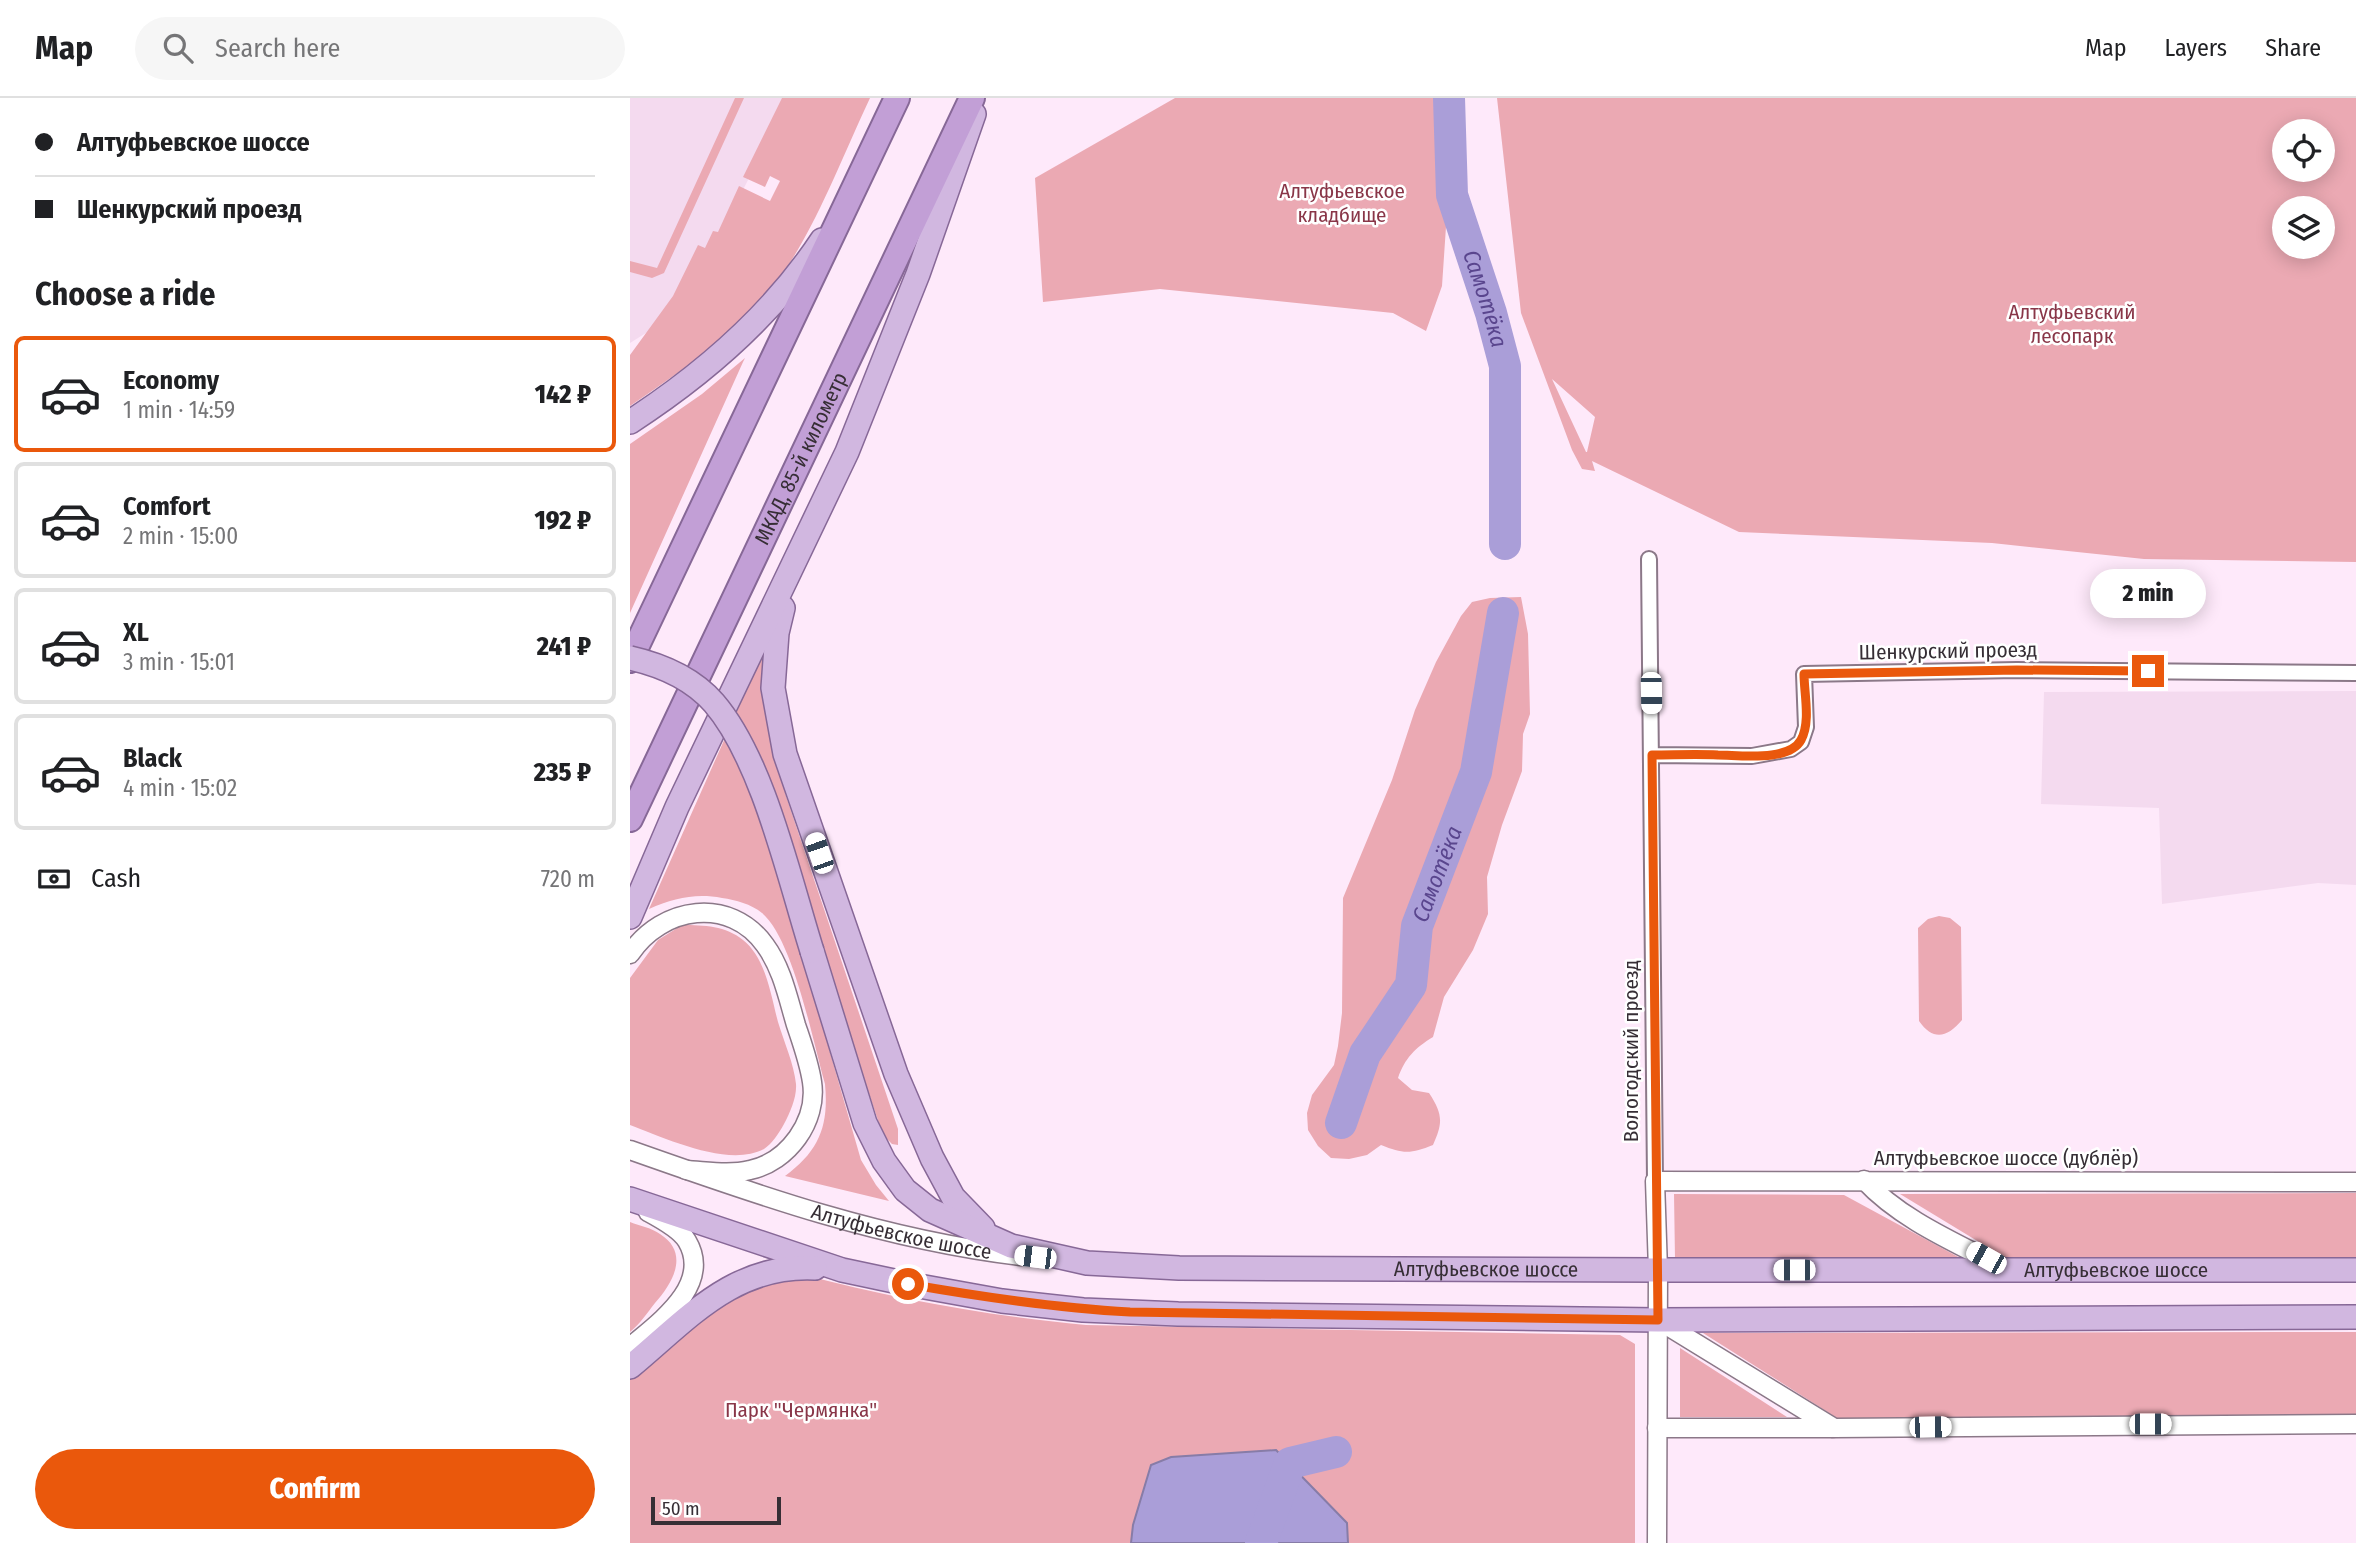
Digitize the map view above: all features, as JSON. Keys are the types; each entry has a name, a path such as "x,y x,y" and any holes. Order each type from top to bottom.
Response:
{"highway":[{"path":"630,659 897,98"},
{"name":"МКАД, 85-й километр","path":"630,819 972,98"}],"main road":[{"path":"630,916 693,773 847,452 919,274 980,98"},
{"path":"630,422 715,360 771,306 812,254 852,193"},
{"path":"805,542 785,599 774,659 773,688 785,754 896,1074 916,1122 953,1196 990,1236"},
{"path":"630,659 654,663 686,679 713,702 738,738 771,819 865,1123 884,1161 905,1190 930,1210 1011,1246 1087,1263"},
{"path":"630,1200 842,1270 1002,1301 1083,1310 1178,1314 1658,1320 2356,1317"},
{"name":"Алтуфьевское шоссе","path":"1087,1263 1193,1268 2356,1270"},
{"path":"630,1367 717,1294 740,1281 768,1272 799,1267 842,1270"}],"street":[{"name":"Вологодский проезд","path":"1649,559 1658,1270 1657,1543"},
{"name":"Шенкурский проезд","path":"1652,755 1752,757 1791,749 1801,742 1806,727 1804,674 2017,670 2356,673"},
{"path":"630,954 650,932 670,918 688,913 712,912 752,929 779,971 806,1058 812,1084 811,1104 805,1124 792,1146 775,1160 751,1170 686,1170"},
{"name":"Алтуфьевское шоссе","path":"630,1150 854,1225 1009,1254 1087,1263"},
{"path":"1864,1180 1897,1210 2008,1270"},
{"name":"Алтуфьевское шоссе (дублёр)","path":"1655,1181 2356,1182"},
{"path":"630,1200 664,1221 687,1240 693,1258 693,1274 672,1311 630,1347"},
{"path":"1658,1320 1833,1428"},
{"path":"1657,1428 2356,1424"}],"shaded area":[{"path":"630,98 790,98 681,311 630,343"},
{"path":"2356,691 2356,885 2318,883 2162,904 2159,808 2041,804 2044,692"},
{"path":"1276,1450 1347,1523 1348,1543 1131,1543 1133,1525 1151,1465 1171,1457"}],"green space":[{"path":"735,98 744,98 664,273 652,278 630,272 630,261 657,268"},
{"path":"782,98 870,98 815,217 776,283 727,335 630,406 630,355 673,296 698,245 705,248 713,231 718,232 739,186 770,201 780,181 770,176 765,187 743,177"},
{"name":"Алтуфьевское кладбище","path":"1175,98 1440,98 1448,197 1442,286 1426,331 1393,313 1160,289 1043,302 1035,178"},
{"name":"Алтуфьевский лесопарк","path":"1497,98 2356,98 2356,562 2144,559 1992,543 1739,532 1592,461 1595,471 1582,469 1572,450 1521,313","holes":["1552,379 1595,417 1587,452 1586,452"]},
{"path":"745,358 630,613 630,444 702,394"},
{"path":"1521,597 1528,634 1530,714 1523,734 1522,771 1487,877 1488,914 1473,950 1444,997 1433,1037 1411,1054 1398,1078 1412,1090 1429,1093 1440,1119 1436,1137 1433,1145 1419,1150 1401,1151 1381,1145 1367,1155 1349,1159 1331,1158 1318,1146 1308,1130 1307,1113 1312,1095 1334,1065 1338,1046 1342,1013 1343,898 1392,780 1415,710 1436,662 1461,616 1472,602 1490,598"},
{"path":"762,655 764,708 786,796 898,1129 898,1145 892,1144 883,1135 820,949 802,955 861,1160 889,1201 785,1176 797,1167 814,1147 823,1125 826,1099 825,1084 801,992 773,926 753,907 738,901 712,897 685,898 649,909"},
{"path":"1939,916 1950,918 1961,927 1962,1020 1951,1031 1940,1035 1930,1032 1919,1021 1918,928 1928,919"},
{"path":"682,925 722,929 736,935 751,948 766,978 791,1061 796,1089 789,1115 770,1144 749,1154 733,1155 697,1149 630,1125 630,978 658,940"},
{"path":"2356,1193 2356,1259 2007,1259 1900,1194"},
{"path":"1674,1194 1844,1195 1962,1259 1675,1259"},
{"path":"630,1222 660,1234 669,1242 674,1250 676,1268 668,1286 630,1332"},
{"name":"Парк \"Чермянка\"","path":"801,1274 942,1306 1086,1325 1620,1335 1635,1344 1635,1543 630,1543 630,1376 757,1280"},
{"path":"2356,1332 2356,1417 1837,1418 1703,1333"},
{"path":"1680,1348 1787,1417 1680,1417"}],"waterway":[{"name":"Самотёка","path":"1449,98 1452,195 1491,313 1505,366 1505,544"},
{"name":"Самотёка","path":"1341,1123 1365,1054 1411,985 1417,926 1476,772 1503,613"},
{"name":"Самотёка","path":"1261,1543 1290,1463 1336,1452"}],"route":[{"path":"908,1284 1002,1301 1083,1310 1178,1314 1658,1320 1652,755 1752,757 1791,749 1801,742 1806,727 1804,674 2017,670 2148,671"}]}
